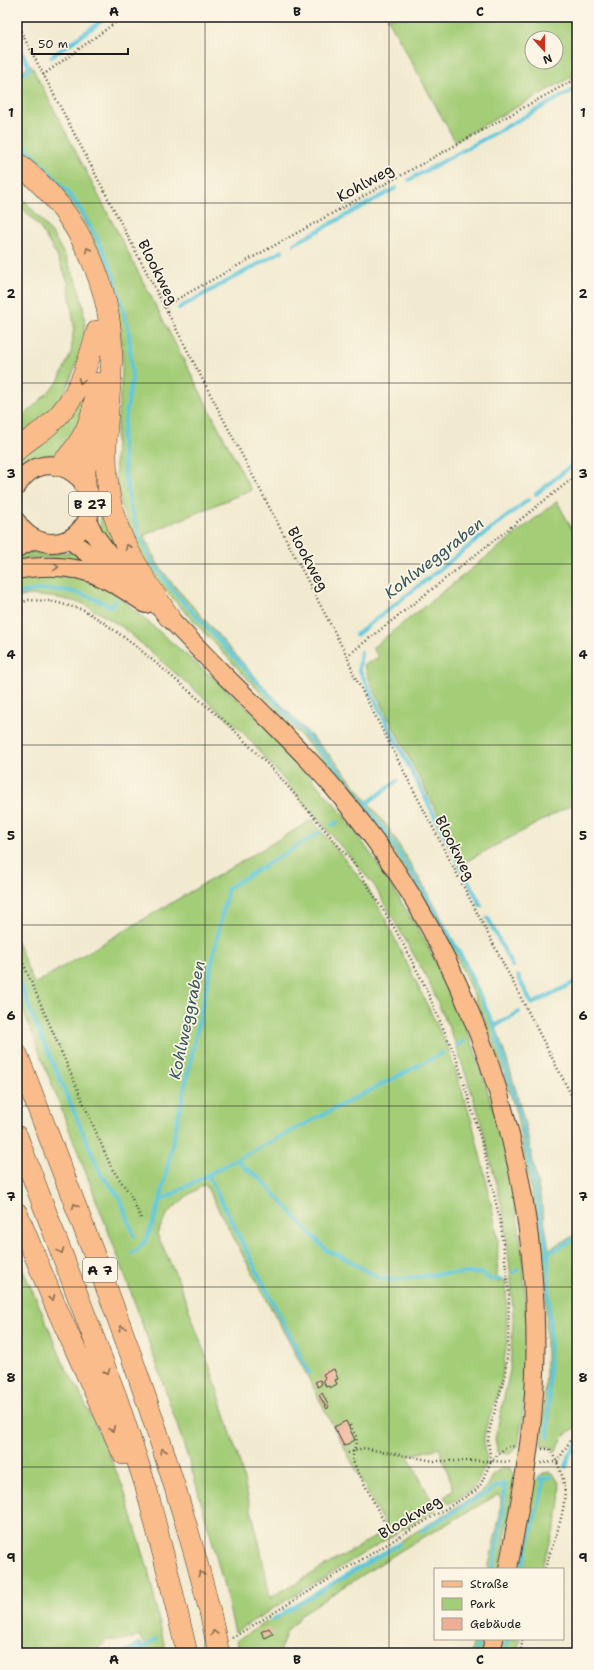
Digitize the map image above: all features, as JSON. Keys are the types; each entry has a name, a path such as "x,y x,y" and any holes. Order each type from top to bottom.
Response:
{"highway":[{"path":"17,163 31,174 57,200 81,236 95,268 104,300 111,346 106,464 111,500 135,563 169,617"},
{"path":"17,176 46,207 71,246 90,289 98,331 100,353 99,373 91,419 84,436 71,455 59,466"},
{"path":"17,450 50,425 71,400 82,380 98,331"},
{"path":"86,485 85,468 108,397"},
{"name":"A 7","path":"17,1054 122,1328 176,1488 195,1551 219,1653"},
{"name":"A 7","path":"17,1136 117,1399 146,1487 187,1653"},
{"path":"17,1212 56,1307 155,1524"}],"main road":[{"path":"17,486 24,476 37,468 44,466 59,466"},
{"name":"B 27","path":"59,466 74,472 86,485 90,499 87,520 79,531 69,539"},
{"path":"87,520 94,534 107,552 222,673 334,787 398,874 426,921 461,989 502,1102 519,1172 530,1243 535,1306 535,1374 528,1463 508,1568"},
{"path":"17,522 23,530 35,539 52,543 69,539 108,569 222,673"},
{"path":"17,548 35,539"},
{"path":"17,570 54,566 80,570 102,578 146,604"},
{"path":"491,1653 494,1640"}],"path":[{"path":"43,75 123,17"},
{"name":"Blookweg","path":"17,24 346,656 354,675 577,1106"},
{"name":"Kohlweg","path":"163,307 577,78"},
{"path":"346,656 577,475"},
{"path":"17,604 29,600 51,600 84,610 137,647 228,724 278,775 354,865 396,931 423,982 457,1060 484,1150 501,1225 509,1295 508,1349 505,1375 490,1428 488,1441 491,1462"},
{"path":"17,949 112,1169 130,1194 141,1218"},
{"path":"350,1425 357,1438 352,1460 383,1520"},
{"path":"545,1568 565,1500 564,1484 557,1462 577,1430"},
{"path":"348,1453 364,1448 434,1461 504,1461 528,1463 557,1462"},
{"name":"Blookweg","path":"240,1634 475,1491 491,1462"},
{"path":"520,1653 523,1640"}],"green space":[{"path":"387,17 577,17 577,74 455,141"},
{"path":"31,65 251,490 144,535 157,563 171,582 266,689 336,762 389,829 428,893 457,947 496,1027 525,1124 542,1206 549,1249 577,1234 577,1427 565,1434 555,1452 551,1447 542,1447 546,1373 546,1286 537,1221 516,1112 483,1016 458,960 423,896 379,830 329,766 173,599 146,562 132,535 126,522 118,492 116,476 115,461 121,385 122,350 113,291 101,255 84,222 51,178 35,162 17,148 17,73"},
{"path":"17,192 55,238 66,258 77,283 83,306 85,328 84,346 60,404 17,441 17,419 28,412 58,382 71,353 74,326 68,282 56,254 39,226 17,202"},
{"path":"86,388 84,424 61,453 32,459 17,469 17,461 30,450"},
{"path":"95,459 128,563 100,532 102,497 94,474"},
{"path":"557,501 577,539 577,802 463,863 372,686 364,665 379,657 372,648"},
{"path":"29,552 54,554 71,552 117,579 55,558 17,560 17,556"},
{"path":"36,573 76,577 111,590 250,710 339,809 373,857 425,940 457,1006 474,1048 500,1130 512,1182 523,1255 528,1345 525,1396 519,1443 510,1454 498,1452 495,1439 510,1370 513,1318 511,1278 504,1215 480,1118 455,1042 428,980 374,885 243,732 121,626 82,603 58,598 29,595 17,598 17,575"},
{"path":"312,820 365,884 384,916 448,1048 472,1122 488,1188 498,1240 497,1282 506,1280 507,1341 501,1384 484,1438 484,1449 487,1458 481,1475 473,1489 449,1504 444,1497 454,1490 439,1448 408,1456 436,1509 235,1632 214,1547 192,1470 160,1374 122,1267 17,994 17,941 34,984","holes":["205,1184 310,1381 387,1530 270,1598 259,1542 239,1460 214,1379 179,1282 157,1234 168,1213 188,1195"]},
{"path":"17,1258 65,1367 77,1387 123,1487 148,1569 166,1653 150,1653 140,1636 127,1640 107,1640 94,1653 17,1653"},
{"path":"510,1468 515,1478 500,1568 488,1568 500,1515 501,1498 497,1495 405,1548 303,1613 287,1631 279,1653 239,1653 237,1640 477,1495 485,1489 494,1474 500,1470"},
{"path":"549,1472 557,1478 560,1488 560,1502 549,1547 541,1568 516,1568 536,1480 544,1473"},
{"path":"474,1640 486,1640 483,1653 471,1653"},
{"path":"501,1640 520,1640 517,1653 498,1653"}],"water":[{"path":"140,1642 146,1653 123,1653 123,1652"}],"building":[{"path":"334,1369 338,1379 335,1380 337,1384 330,1388 329,1386 326,1387 323,1380 325,1378 323,1374"},
{"path":"320,1380 322,1384 318,1387 315,1382"},
{"path":"322,1393 329,1407 327,1409 319,1395"},
{"path":"346,1421 355,1440 344,1446 334,1427"},
{"path":"269,1628 273,1634 265,1638 261,1632"}],"waterway":[{"path":"51,57 107,17"},
{"path":"17,42 30,69 17,77"},
{"path":"409,180 577,88"},
{"path":"17,140 21,142 67,191 80,209 97,238 113,273 129,332 132,379 122,438 125,474 130,505 140,537 153,564 177,595 334,765 383,828 426,895 464,961 494,1026 522,1123 548,1253 550,1327 548,1437"},
{"path":"294,244 396,188"},
{"path":"179,308 282,251"},
{"name":"Kohlweggraben","path":"536,494 577,461"},
{"name":"Kohlweggraben","path":"356,635 528,500"},
{"path":"17,594 42,590 66,591 89,597 111,607 116,600"},
{"path":"361,652 359,669 481,906"},
{"name":"Kohlweggraben","path":"367,803 397,781"},
{"name":"Kohlweggraben","path":"332,825 337,822"},
{"name":"Kohlweggraben","path":"132,1253 138,1250 147,1238 160,1201 228,888 319,833"},
{"path":"488,918 512,966"},
{"path":"17,975 33,1017 101,1174 120,1198 134,1236"},
{"path":"518,976 532,1004 577,981"},
{"path":"494,1026 519,1012"},
{"path":"458,1045 464,1041"},
{"path":"160,1201 237,1159 443,1053"},
{"path":"237,1159 245,1168 259,1177 327,1251 341,1256 379,1278 393,1280 440,1274 481,1273 492,1280 501,1279"},
{"path":"208,1175 309,1373"},
{"path":"545,1255 577,1238"},
{"path":"514,1272 518,1269"},
{"path":"566,1467 570,1453 577,1443"},
{"path":"522,1568 544,1484 541,1479 551,1477"},
{"path":"421,1531 498,1486 505,1484 503,1512 493,1568"},
{"path":"272,1620 399,1544"},
{"path":"137,1653 156,1639"},
{"path":"476,1653 479,1640"},
{"path":"505,1653 508,1640"}]}
